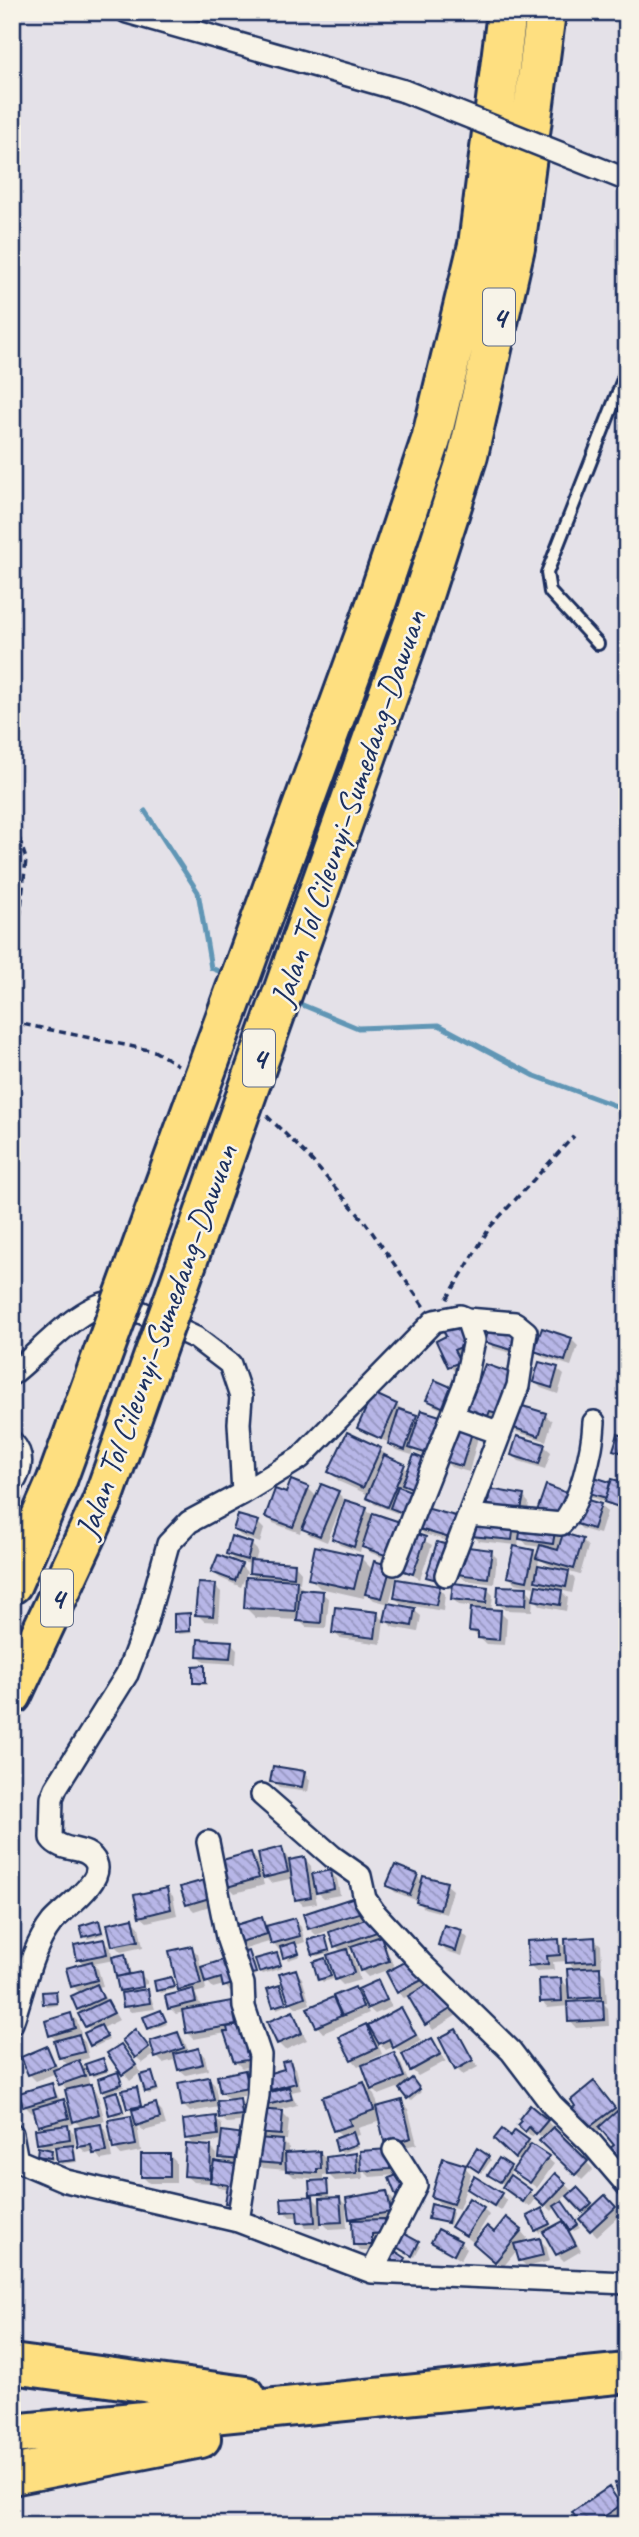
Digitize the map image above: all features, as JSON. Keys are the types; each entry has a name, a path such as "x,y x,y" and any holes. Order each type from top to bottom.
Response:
{"highway":[{"name":"Jalan Tol Cileunyi–Sumedang–Dawuan","path":"12,1584 57,1480 374,610 431,440 478,245 506,12"},
{"name":"Jalan Tol Cileunyi–Sumedang–Dawuan","path":"15,1692 102,1502 417,614 468,455 515,247 545,12"},
{"path":"12,2364 295,2413"},
{"path":"12,2447 627,2373"},
{"path":"12,2434 627,2391"},
{"path":"12,2475 295,2413"}],"street":[{"path":"127,12 404,91 626,179"},
{"path":"12,1374 81,1314 108,1301 117,1301 196,1338 230,1364 239,1385 243,1493"},
{"path":"12,2023 36,1948 52,1923 84,1893 97,1872 96,1864 89,1854 62,1848 51,1838 52,1798 127,1674 145,1627 168,1544 189,1522 300,1458 434,1321 460,1316 515,1323 526,1332 518,1386 446,1575"},
{"path":"394,1564 465,1383 474,1340 467,1319"},
{"path":"452,1416 500,1433"},
{"path":"468,1515 561,1524 568,1516 590,1454 594,1422"},
{"path":"12,1442 21,1458 20,1470 12,1485"},
{"path":"262,1795 359,1876 365,1899 374,1912 422,1964 511,2051 552,2105 591,2143 627,2185"},
{"path":"208,1842 227,1937 243,1984 244,2007 260,2055 258,2095 238,2221"},
{"path":"12,2134 15,2159 66,2181 238,2221 372,2272 437,2277 627,2283"},
{"path":"372,2272 416,2185 394,2150"}],"lane":[{"path":"598,644 550,592 547,573 627,369"}],"path":[{"path":"12,817 26,859 12,996"},
{"path":"434,1321 490,1227 574,1136"}],"building":[{"path":"460,1317 471,1343 454,1350 460,1362 448,1367 436,1341 446,1336 441,1325"},
{"path":"491,1322 521,1331 515,1351 485,1342"},
{"path":"542,1328 572,1338 565,1361 534,1351"},
{"path":"539,1362 558,1367 552,1388 533,1382"},
{"path":"485,1364 514,1374 500,1414 490,1411 488,1416 462,1407 467,1393 473,1396"},
{"path":"435,1380 458,1390 449,1410 426,1400"},
{"path":"373,1393 397,1404 381,1439 357,1428"},
{"path":"516,1404 546,1413 539,1436 508,1426"},
{"path":"399,1409 417,1415 405,1450 388,1444"},
{"path":"421,1410 443,1417 431,1455 409,1448"},
{"path":"453,1423 473,1429 462,1466 443,1461"},
{"path":"347,1432 381,1448 363,1488 328,1472"},
{"path":"618,1434 627,1437 627,1454 613,1450"},
{"path":"517,1436 545,1444 539,1464 511,1455"},
{"path":"384,1455 405,1464 387,1507 366,1498"},
{"path":"414,1455 430,1461 419,1491 402,1484"},
{"path":"588,1475 610,1482 606,1498 583,1491"},
{"path":"612,1479 627,1483 625,1509 604,1502"},
{"path":"291,1480 309,1487 293,1527 265,1517 275,1489 286,1493"},
{"path":"321,1484 339,1491 320,1536 302,1529"},
{"path":"546,1485 567,1493 557,1521 536,1514"},
{"path":"398,1486 416,1493 408,1515 390,1508"},
{"path":"490,1489 524,1495 520,1515 487,1510"},
{"path":"581,1498 601,1504 593,1529 573,1523"},
{"path":"345,1500 367,1507 354,1547 332,1539"},
{"path":"422,1507 459,1517 453,1539 416,1528"},
{"path":"373,1513 403,1523 391,1557 362,1547"},
{"path":"238,1515 259,1521 253,1537 233,1530"},
{"path":"473,1519 514,1523 512,1540 471,1536"},
{"path":"521,1526 555,1531 553,1544 519,1539"},
{"path":"411,1532 426,1537 413,1574 398,1569"},
{"path":"563,1533 583,1539 574,1569 536,1558 540,1545 558,1550"},
{"path":"231,1536 252,1543 247,1560 226,1554"},
{"path":"437,1542 452,1546 441,1581 426,1577"},
{"path":"315,1546 362,1556 354,1589 308,1579"},
{"path":"460,1546 492,1550 488,1578 456,1574"},
{"path":"514,1546 534,1550 527,1581 507,1577"},
{"path":"218,1555 242,1564 235,1581 211,1572"},
{"path":"250,1560 295,1563 294,1577 249,1573"},
{"path":"374,1561 391,1566 382,1598 365,1594"},
{"path":"538,1565 569,1571 566,1587 535,1581"},
{"path":"246,1577 297,1580 295,1611 244,1608"},
{"path":"397,1579 440,1586 436,1605 394,1598"},
{"path":"198,1583 216,1584 213,1616 195,1615"},
{"path":"453,1583 488,1587 486,1603 451,1599"},
{"path":"536,1585 562,1590 560,1605 533,1600"},
{"path":"498,1586 527,1587 526,1605 497,1604"},
{"path":"300,1589 323,1591 321,1623 297,1621"},
{"path":"388,1603 415,1608 412,1626 384,1621"},
{"path":"335,1607 378,1612 375,1638 332,1633"},
{"path":"471,1608 501,1610 499,1640 478,1638 478,1632 469,1631"},
{"path":"190,1613 190,1631 174,1632 174,1614"},
{"path":"198,1639 232,1641 230,1658 197,1656"},
{"path":"205,1665 205,1683 193,1683 193,1666"},
{"path":"273,1766 305,1771 302,1787 270,1782"},
{"path":"282,1847 288,1872 263,1878 258,1853"},
{"path":"251,1852 259,1878 227,1887 219,1861"},
{"path":"305,1857 311,1897 295,1900 289,1860"},
{"path":"395,1865 418,1874 410,1895 386,1886"},
{"path":"331,1870 334,1889 316,1893 312,1874"},
{"path":"423,1876 447,1882 440,1909 416,1902"},
{"path":"208,1879 213,1897 186,1905 180,1887"},
{"path":"167,1888 171,1909 139,1917 134,1895"},
{"path":"355,1897 359,1913 308,1929 303,1914"},
{"path":"262,1917 267,1934 234,1944 229,1927"},
{"path":"371,1917 377,1932 334,1947 329,1932"},
{"path":"133,1918 138,1941 112,1946 107,1924"},
{"path":"295,1918 300,1936 271,1944 266,1926"},
{"path":"99,1920 102,1932 83,1937 80,1926"},
{"path":"444,1925 462,1930 456,1951 438,1945"},
{"path":"325,1935 329,1950 313,1955 308,1940"},
{"path":"381,1936 389,1961 360,1971 351,1946"},
{"path":"595,1937 596,1961 566,1963 565,1939"},
{"path":"104,1939 107,1954 77,1960 74,1945"},
{"path":"559,1939 560,1955 547,1956 548,1964 528,1966 527,1941"},
{"path":"295,1942 299,1953 283,1958 280,1947"},
{"path":"192,1946 201,1984 178,1990 169,1951"},
{"path":"347,1949 354,1973 335,1980 327,1955"},
{"path":"249,1951 256,1973 242,1977 236,1954"},
{"path":"277,1953 281,1965 259,1972 255,1959"},
{"path":"125,1954 129,1974 116,1977 112,1957"},
{"path":"232,1957 239,1982 223,1987 221,1978 205,1983 201,1967"},
{"path":"325,1958 331,1976 318,1980 313,1962"},
{"path":"411,1959 422,1980 397,1993 386,1972"},
{"path":"92,1961 97,1980 71,1987 66,1968"},
{"path":"600,1967 601,1997 569,1999 567,1969"},
{"path":"296,1969 305,1997 289,2003 279,1974"},
{"path":"141,1972 143,1987 119,1991 116,1977"},
{"path":"171,1977 174,1987 156,1991 154,1981"},
{"path":"561,1978 562,2001 540,2002 539,1979"},
{"path":"378,1980 387,2000 367,2009 358,1989"},
{"path":"435,1980 452,2008 425,2025 408,1996"},
{"path":"97,1984 103,1998 77,2010 71,1996"},
{"path":"280,1985 286,2003 273,2007 267,1989"},
{"path":"355,1987 363,2007 342,2016 333,1996"},
{"path":"148,1989 150,2003 123,2007 121,1993"},
{"path":"193,1989 196,2002 168,2009 165,1996"},
{"path":"56,1991 57,2003 43,2004 42,1992"},
{"path":"333,1997 341,2016 316,2027 307,2008"},
{"path":"107,2000 114,2013 85,2027 78,2014"},
{"path":"603,2000 604,2020 568,2022 567,2002"},
{"path":"232,2001 236,2025 186,2033 182,2010"},
{"path":"401,2007 416,2035 393,2048 389,2039 379,2044 368,2025"},
{"path":"161,2010 166,2021 148,2029 143,2017"},
{"path":"293,2011 302,2033 277,2044 267,2022"},
{"path":"71,2013 75,2028 49,2036 45,2021"},
{"path":"366,2024 377,2048 351,2060 339,2037"},
{"path":"101,2025 107,2037 90,2046 84,2033"},
{"path":"242,2025 248,2060 234,2062 224,2032 228,2032 227,2027"},
{"path":"135,2029 149,2047 135,2058 122,2040"},
{"path":"456,2029 473,2060 455,2070 439,2038"},
{"path":"178,2032 184,2048 155,2058 150,2041"},
{"path":"79,2034 84,2052 59,2058 54,2041"},
{"path":"432,2038 441,2054 410,2071 402,2054"},
{"path":"121,2044 136,2065 122,2075 107,2053"},
{"path":"47,2046 55,2065 28,2075 21,2057"},
{"path":"199,2048 203,2064 178,2070 174,2054"},
{"path":"394,2052 404,2077 371,2090 362,2065"},
{"path":"103,2058 107,2070 89,2075 85,2064"},
{"path":"79,2060 85,2076 59,2085 53,2070"},
{"path":"290,2060 296,2083 271,2090 267,2074 284,2069 282,2062"},
{"path":"245,2070 249,2088 220,2093 217,2076"},
{"path":"118,2072 122,2084 101,2091 98,2079"},
{"path":"152,2072 157,2089 145,2092 140,2075"},
{"path":"209,2077 214,2100 182,2106 178,2083"},
{"path":"412,2078 420,2089 407,2099 399,2089"},
{"path":"594,2081 615,2108 591,2126 585,2120 579,2125 568,2112 575,2106 571,2100"},
{"path":"364,2082 374,2110 349,2119 351,2125 333,2131 322,2097"},
{"path":"52,2083 56,2097 23,2107 19,2093"},
{"path":"91,2084 99,2114 73,2122 65,2090"},
{"path":"137,2087 141,2106 127,2109 122,2090"},
{"path":"289,2087 292,2099 262,2106 259,2095"},
{"path":"117,2091 123,2111 109,2115 104,2095"},
{"path":"240,2098 242,2115 219,2118 217,2101"},
{"path":"64,2099 69,2118 38,2126 33,2108"},
{"path":"402,2100 411,2138 385,2145 376,2107"},
{"path":"156,2103 160,2118 136,2126 132,2110"},
{"path":"530,2105 548,2120 536,2134 529,2127 525,2132 517,2125"},
{"path":"257,2109 283,2111 281,2135 255,2133"},
{"path":"617,2111 627,2121 627,2152 613,2164 604,2153 614,2145 599,2127"},
{"path":"131,2116 136,2145 113,2149 108,2120"},
{"path":"216,2116 218,2135 185,2139 183,2120"},
{"path":"101,2124 106,2152 93,2154 91,2145 78,2147 75,2128"},
{"path":"68,2125 70,2139 37,2144 35,2129"},
{"path":"553,2127 588,2161 575,2175 539,2141"},
{"path":"502,2129 511,2136 515,2130 529,2140 515,2159 494,2139"},
{"path":"222,2131 245,2134 243,2160 219,2158"},
{"path":"353,2132 357,2144 337,2151 334,2139"},
{"path":"257,2138 283,2140 281,2164 255,2162"},
{"path":"186,2144 211,2146 210,2178 184,2176"},
{"path":"531,2144 549,2156 530,2183 512,2171"},
{"path":"73,2145 75,2160 57,2162 55,2147"},
{"path":"38,2147 52,2150 51,2158 37,2156"},
{"path":"477,2148 489,2156 479,2172 467,2164"},
{"path":"389,2149 390,2169 361,2171 360,2151"},
{"path":"320,2151 321,2169 317,2169 317,2173 286,2171 285,2153"},
{"path":"356,2153 357,2173 327,2175 326,2157"},
{"path":"141,2154 170,2154 170,2177 141,2177"},
{"path":"443,2158 466,2165 453,2204 431,2197"},
{"path":"499,2158 511,2166 500,2182 488,2175"},
{"path":"214,2161 243,2165 237,2205 225,2203 228,2185 210,2182"},
{"path":"402,2173 409,2191 396,2196 389,2178"},
{"path":"555,2173 566,2183 544,2206 534,2197"},
{"path":"510,2175 531,2190 523,2202 502,2187"},
{"path":"474,2176 502,2193 494,2206 467,2189"},
{"path":"327,2180 328,2193 310,2195 309,2181"},
{"path":"577,2187 592,2203 582,2212 567,2196"},
{"path":"387,2191 391,2212 349,2219 346,2198"},
{"path":"605,2195 616,2207 590,2231 579,2219"},
{"path":"313,2196 315,2222 298,2223 297,2211 282,2212 281,2198"},
{"path":"340,2197 342,2222 321,2223 320,2198"},
{"path":"469,2198 484,2208 466,2236 451,2227"},
{"path":"562,2201 578,2224 570,2230 554,2206"},
{"path":"431,2204 451,2209 448,2223 428,2219"},
{"path":"542,2208 550,2224 535,2231 527,2216"},
{"path":"506,2217 522,2230 495,2262 473,2243 487,2226 494,2232"},
{"path":"384,2219 384,2233 372,2234 372,2245 353,2245 352,2220"},
{"path":"563,2221 576,2245 556,2255 543,2232"},
{"path":"438,2229 461,2241 454,2255 431,2242"},
{"path":"401,2232 419,2242 412,2256 393,2245"},
{"path":"540,2238 544,2255 519,2261 514,2244"},
{"path":"392,2249 406,2258 400,2268 386,2260"},
{"path":"627,2479 627,2525 615,2483"},
{"path":"609,2487 621,2505 592,2525 581,2525 572,2512"}],"waterway":[{"path":"145,811 198,892 211,968 226,974"},
{"path":"293,1001 358,1028 439,1025 535,1076 627,1110"}]}
